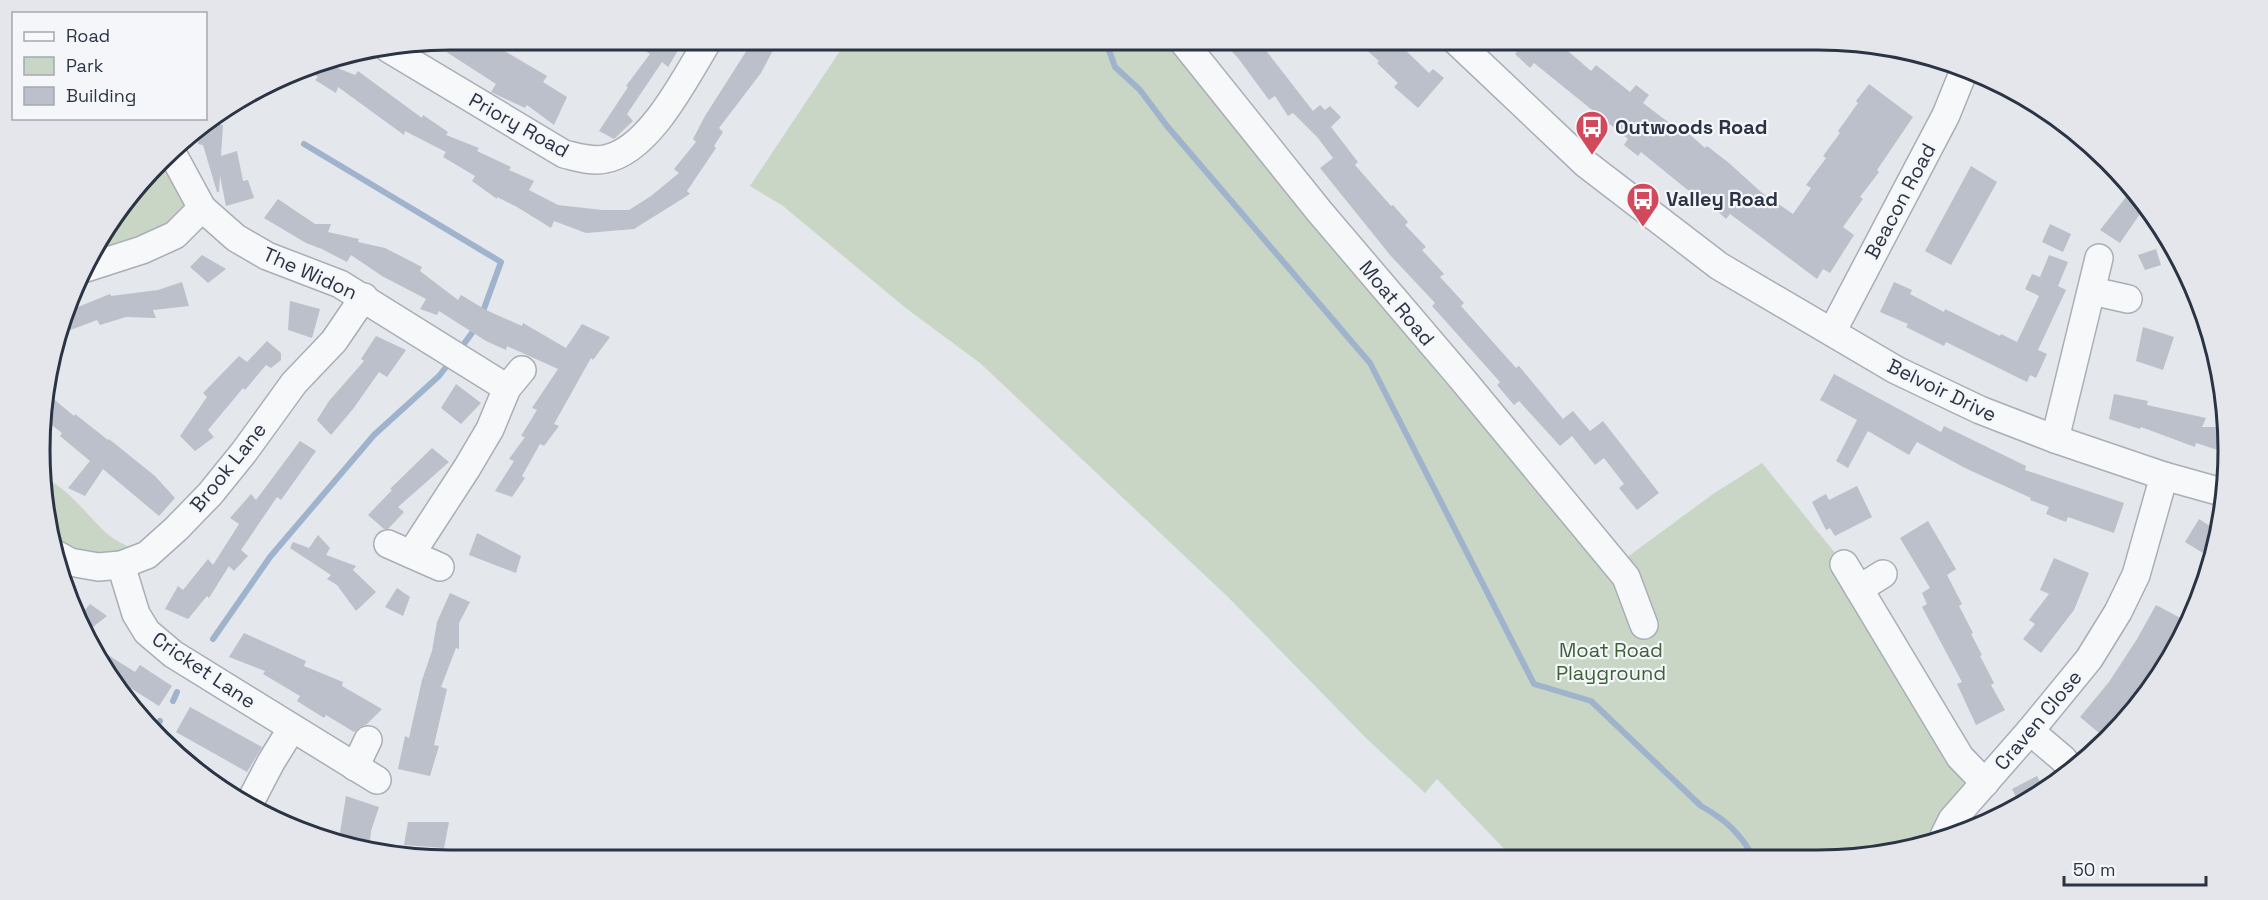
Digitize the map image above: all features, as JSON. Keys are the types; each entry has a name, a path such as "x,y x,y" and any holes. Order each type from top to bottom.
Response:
{"street":[{"name":"Priory Road","path":"395,53 564,154 584,159 603,160 620,155 653,127 702,50"},
{"name":"Moat Road","path":"1189,50 1319,211 1626,578 1644,625"},
{"path":"1466,50 1586,164 1719,266 1832,333"},
{"name":"Beacon Road","path":"1832,333 1946,115 1962,76"},
{"name":"The Widon","path":"175,159 202,208 236,238 267,256 340,284 456,356 515,379 467,468 399,549 440,567"},
{"path":"96,264 142,250 176,235 202,208"},
{"path":"2055,439 2099,258"},
{"path":"2092,291 2128,299"},
{"name":"Brook Lane","path":"65,559 98,567 121,565 147,555 210,494 294,383 334,341 364,297"},
{"name":"Belvoir Drive","path":"1832,333 1896,369 1980,410 2055,439 2164,476 2216,490"},
{"name":"Craven Close","path":"1844,564 1960,757 1985,783 2089,659 2118,612 2136,575 2164,476"},
{"name":"Cricket Lane","path":"121,565 136,614 147,632 173,654 366,773 368,740"},
{"path":"1859,589 1883,574"},
{"path":"252,798 292,728"},
{"path":"2030,731 2067,764"},
{"path":"1948,829 1952,820 1985,783"}],"green space":[{"name":"Moat Road Playground","path":"841,50 1179,50 1252,148 1448,386 1459,388 1622,561 1713,494 1762,463 1844,564 1985,783 1953,827 1922,837 1870,847 1844,850 1505,850 1437,779 1425,793 1366,738 1228,597 980,363 907,309 783,206 750,186"},
{"path":"175,159 202,208 97,262 132,206"},
{"path":"51,481 70,496 110,536 147,555 63,553"}],"building":[{"path":"443,50 503,50 547,76 543,82 567,97 554,125 527,105 525,108 491,92 496,84"},
{"path":"644,50 678,50 668,67 662,62 627,114 633,121 614,139 599,131 628,87 626,86 650,54"},
{"path":"747,50 773,50 761,73 719,128 723,132 714,146 716,148 687,191 690,194 634,229 586,233 554,221 551,228 517,207 497,197 497,199 472,181 475,176 443,157 446,152 405,131 404,135 338,87 336,93 315,80 318,77 314,74 334,67 355,75 358,71 422,118 423,115 448,132 446,135 479,148 477,151 511,167 509,170 534,181 529,190 558,205 602,210 629,210 651,196 679,173 674,169 696,142 693,139"},
{"path":"1230,50 1266,50 1313,111 1320,105 1325,110 1330,106 1341,117 1331,127 1358,162 1355,165 1408,222 1405,225 1426,247 1422,250 1444,274 1440,277 1464,303 1461,306 1516,368 1519,366 1563,419 1573,411 1590,431 1603,421 1659,493 1637,510 1619,488 1624,484 1604,458 1595,465 1572,436 1560,446 1519,401 1514,405 1497,385 1500,382 1432,306 1435,303 1390,255 1320,168 1333,158 1318,138 1293,113 1288,116 1275,96 1269,100"},
{"path":"1366,50 1405,50 1429,73 1433,69 1444,78 1418,108 1394,87 1398,83 1377,63 1379,61"},
{"path":"1518,50 1567,50 1591,71 1596,65 1630,92 1636,85 1649,95 1643,103 1676,128 1679,125 1705,148 1707,146 1729,163 1761,192 1793,214 1811,188 1806,185 1826,158 1823,156 1840,133 1838,131 1869,84 1913,117 1877,170 1879,172 1860,197 1863,199 1843,227 1854,235 1830,273 1823,269 1817,279 1730,214 1726,219 1702,197 1700,200 1641,152 1638,156 1624,145 1628,139 1534,63 1530,68 1515,54"},
{"path":"218,124 223,125 221,156 237,151 243,181 248,180 254,198 226,206 220,176 219,192 217,192 203,145 198,144 198,139 206,132"},
{"path":"1971,166 1997,182 1951,265 1925,251"},
{"path":"2127,196 2141,213 2120,243 2100,230"},
{"path":"278,199 315,224 331,224 328,232 385,248 422,267 420,271 458,300 461,295 486,310 522,326 523,323 566,348 582,324 610,337 593,360 591,358 554,424 559,426 544,446 540,444 522,476 525,478 512,497 495,491 514,461 509,459 525,437 521,436 537,410 532,408 558,369 507,346 506,350 486,341 439,311 437,315 420,309 426,299 382,276 351,255 347,262 306,243 264,218"},
{"path":"2050,224 2071,234 2063,252 2042,242"},
{"path":"2156,249 2161,265 2145,270 2138,255"},
{"path":"202,255 226,269 208,283 190,267"},
{"path":"2049,255 2068,262 2058,286 2066,290 2038,350 2047,354 2036,378 2030,375 2027,382 1946,342 1944,346 1906,327 1908,324 1880,312 1894,282 1912,290 1910,294 1944,312 1945,309 2017,342 2039,296 2025,289 2032,274 2040,277"},
{"path":"182,282 189,306 153,310 156,318 126,317 100,325 97,320 68,331 76,308 110,294 111,296 158,290"},
{"path":"290,301 320,309 312,338 288,330"},
{"path":"2143,327 2174,337 2163,370 2136,361"},
{"path":"376,336 406,350 387,377 379,372 331,435 317,420 329,401 364,361 361,359"},
{"path":"267,341 281,353 281,360 271,368 266,365 245,390 243,388 208,430 214,437 195,451 180,436 207,397 203,393 239,356 247,362"},
{"path":"1834,374 1941,432 1944,426 2026,466 2025,470 2124,503 2114,533 2068,517 2066,522 2046,514 2049,507 1965,468 1917,442 1909,455 1868,431 1848,468 1836,461 1857,420 1820,400"},
{"path":"456,384 481,403 461,424 441,408"},
{"path":"2114,394 2148,401 2147,405 2206,418 2202,427 2218,427 2218,450 2196,443 2195,447 2141,427 2140,429 2109,419"},
{"path":"53,398 155,476 175,498 159,516 103,469 85,496 68,488 90,461 60,436 62,433 50,424"},
{"path":"300,441 316,451 281,500 277,497 241,550 248,556 234,571 229,566 209,598 207,596 188,619 165,609 178,586 183,590 208,559 213,565 239,524 230,518 251,494 256,500"},
{"path":"432,448 449,462 398,507 404,512 388,529 384,529 368,515 392,490 390,489"},
{"path":"1857,486 1872,517 1835,536 1830,528 1826,530 1812,502 1826,494 1829,500"},
{"path":"2199,519 2211,527 2203,553 2185,542"},
{"path":"1928,521 1956,569 1947,575 1962,604 1959,606 1994,683 1991,685 2005,710 1976,725 1957,684 1962,682 1922,607 1927,604 1922,593 1930,588 1900,538"},
{"path":"477,533 521,556 516,573 469,555"},
{"path":"318,535 330,548 326,555 356,566 353,570 376,592 356,611 337,585 327,579 331,575 290,548 293,542 309,548"},
{"path":"2054,558 2089,573 2074,610 2041,653 2023,639 2035,624 2029,620 2049,594 2040,590"},
{"path":"397,588 410,597 403,616 385,607"},
{"path":"450,593 470,602 459,623 459,649 456,648 441,687 447,689 434,745 439,746 430,776 398,769 405,736 409,738 422,680 432,651 437,622"},
{"path":"90,604 107,616 92,628 84,611"},
{"path":"2156,605 2181,618 2151,673 2136,694 2100,734 2080,717 2109,682"},
{"path":"244,633 306,661 304,666 343,682 342,686 382,709 367,724 354,732 326,715 324,718 297,701 300,696 263,674 265,671 229,657"},
{"path":"105,653 135,672 140,665 172,686 159,706 125,685"},
{"path":"190,707 262,747 247,772 176,732"},
{"path":"2037,776 2041,783 2016,798 2012,789"},
{"path":"346,796 379,807 370,842 340,835"},
{"path":"408,822 449,822 444,848 404,845"}],"waterway":[{"path":"1109,50 1115,67 1140,90 1167,126 1370,363 1534,684 1591,701 1701,806 1732,828 1749,850"},
{"path":"304,144 501,262 482,314"},
{"path":"458,352 477,326"},
{"path":"213,639 270,557 374,435 439,376 450,362"},
{"path":"173,701 177,692"}],"place":[{"name":"Outwoods Road","path":"1592,156"},
{"name":"Valley Road","path":"1643,228"}]}
